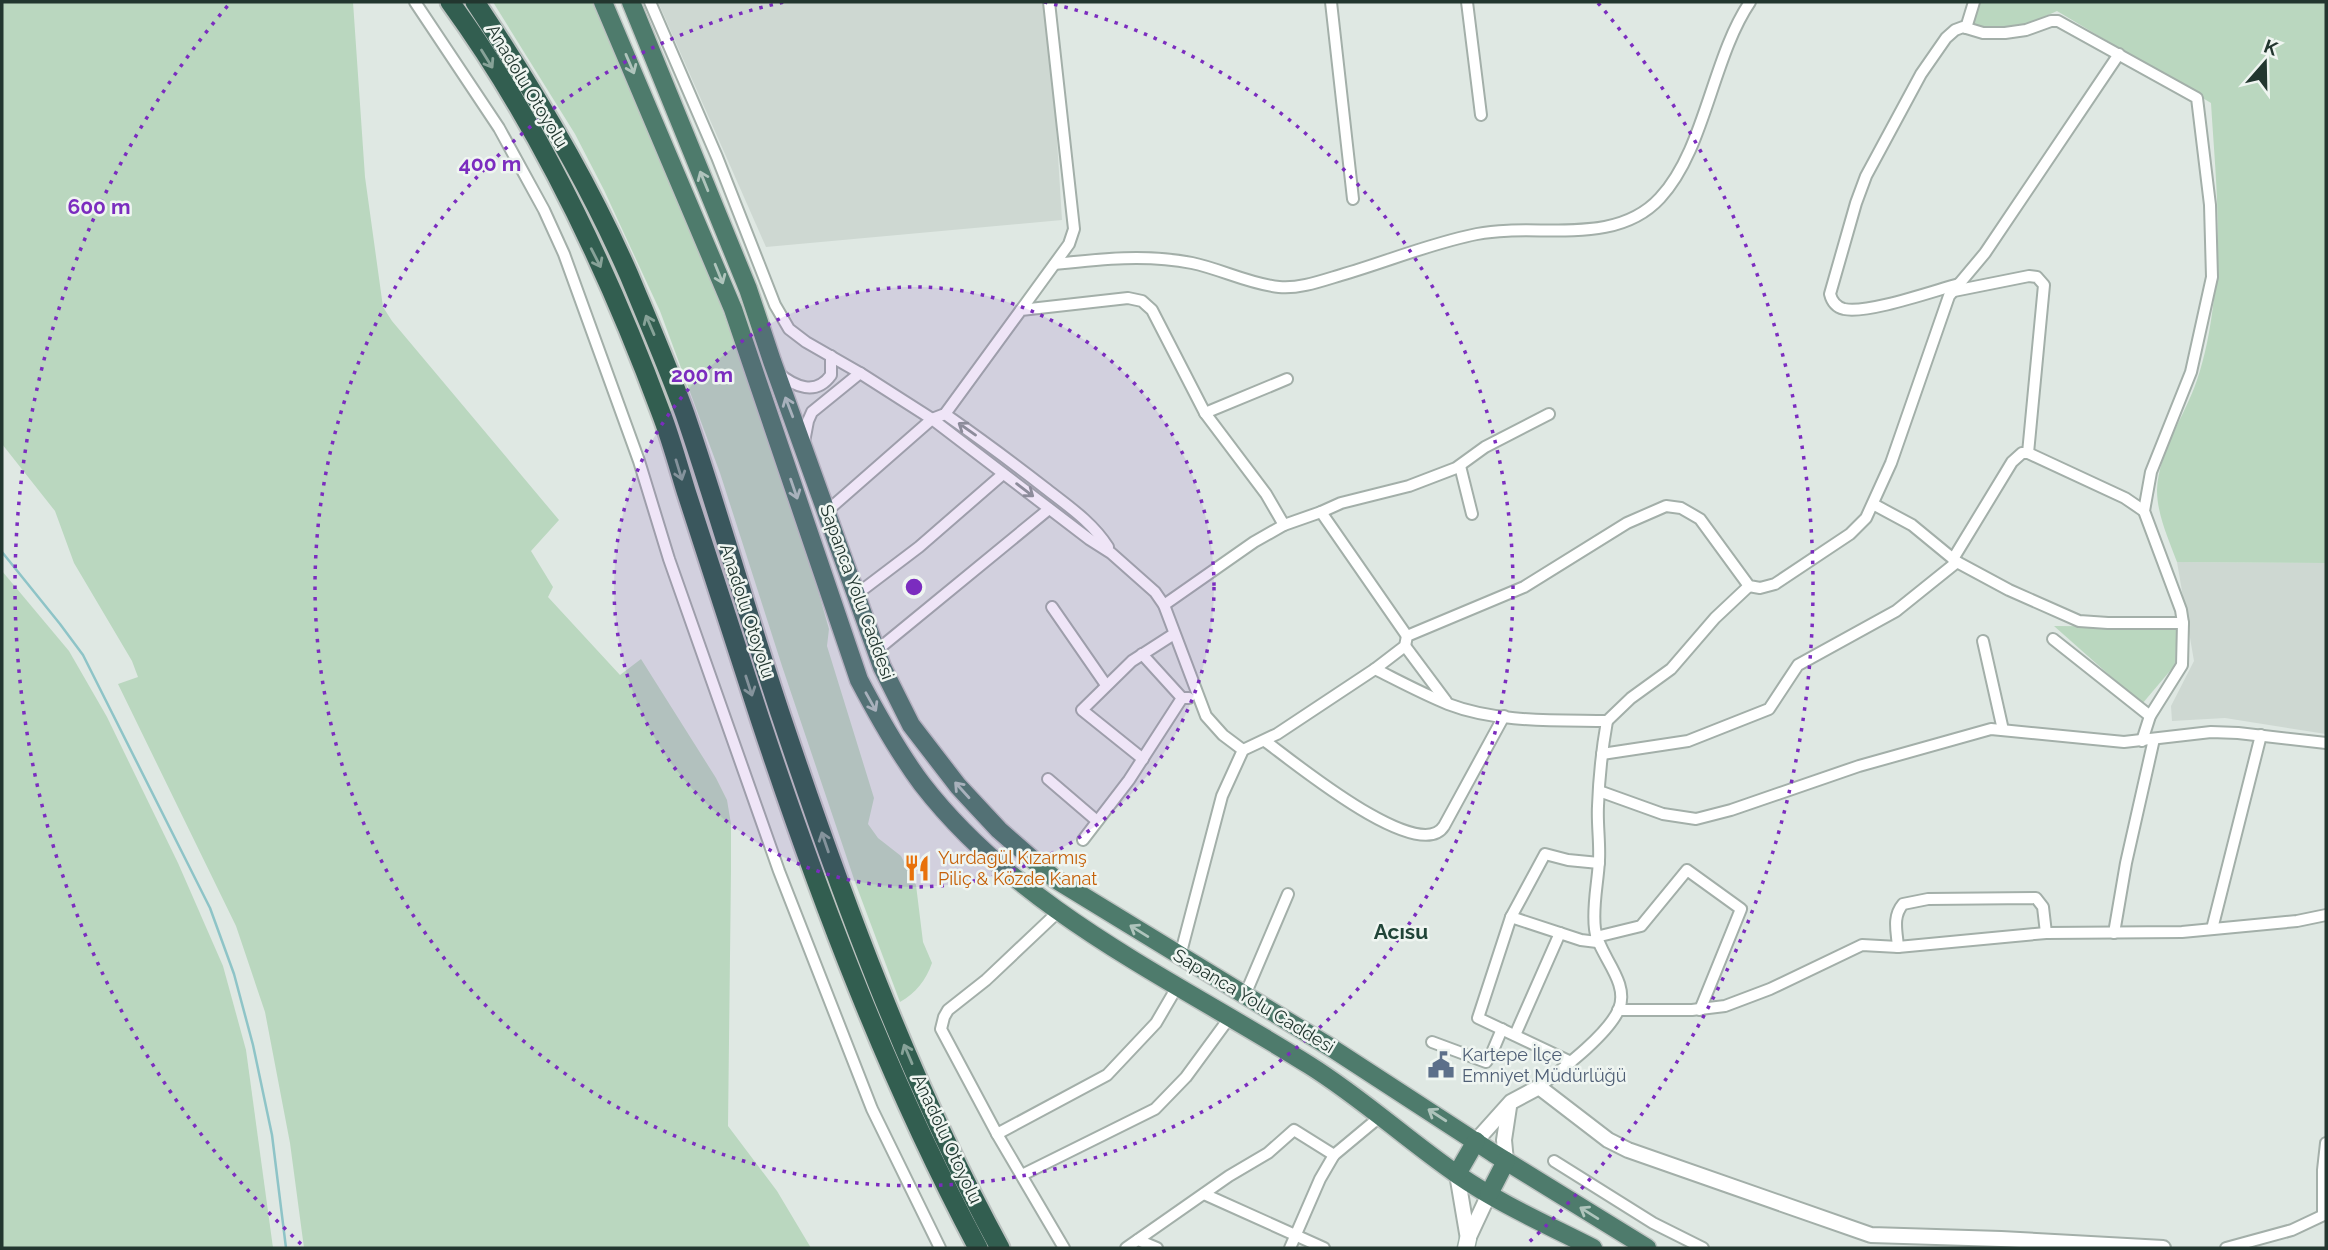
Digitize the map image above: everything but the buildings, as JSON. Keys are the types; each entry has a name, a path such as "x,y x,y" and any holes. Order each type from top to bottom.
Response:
{"highway":[{"name":"Anadolu Otoyolu","path":"450,2 506,89 552,169 609,283 663,417 760,718 838,940 921,1136 978,1248"},
{"name":"Anadolu Otoyolu","path":"475,2 525,76 569,153 627,271 656,339 683,410 780,712 856,926 940,1127 1000,1248"},
{"name":"Sapanca Yolu Caddesi","path":"603,2 733,309 859,680 889,735 923,784 964,831 1020,883 1059,911 1177,987 1311,1066 1382,1115 1457,1174 1489,1194 1593,1248"},
{"name":"Sapanca Yolu Caddesi","path":"631,2 748,289 876,651 911,725 958,786 999,830 1055,879 1330,1047 1647,1248"},
{"path":"1457,1174 1476,1141"},
{"path":"1489,1194 1506,1161"}],"street":[{"path":"415,2 499,128 544,210 564,254 639,461 669,559 784,883 872,1109 940,1248"},
{"path":"650,2 717,157 778,313 796,336 932,419 1111,553 1155,592 1164,604 1198,697 1211,723 1243,750"},
{"path":"827,510 932,419 945,414 1055,264 1072,236 1074,218 1049,2"},
{"path":"1331,2 1353,199"},
{"path":"1467,2 1481,115"},
{"path":"1055,264 1108,258 1161,259 1200,265 1278,287 1296,287 1479,233 1530,229 1587,230 1628,219 1647,210 1671,184 1693,139 1725,54 1750,2"},
{"path":"1966,28 1974,2"},
{"path":"2028,453 2044,285 2037,277 1957,287 1855,309 1837,306 1830,294 1866,176 1921,74 1946,38 1955,30 1966,28 1983,33 2018,32 2051,21 2058,22 2119,54 2196,98 2212,228 2212,278 2191,373 2151,472 2144,511 2173,586 2183,623 2182,665 2150,716 2142,741"},
{"path":"1476,1141 1511,1102 1539,1087 1571,1062 1618,1010 1618,983 1596,940 1594,909 1599,863 1599,791 1607,721 1631,698 1671,670 1715,618 1749,586 1767,587 1799,569 1859,527 1873,505 1891,463 1950,296 1985,253 2119,54"},
{"path":"1021,310 1128,298 1142,301 1152,310 1205,413 1266,494 1284,525"},
{"path":"775,371 794,385 815,388 822,386 831,375 831,356"},
{"path":"803,445 812,412 860,373"},
{"path":"1205,413 1287,379"},
{"path":"945,414 1073,510 1101,537 1111,553"},
{"path":"1164,604 1254,542 1284,525 1341,503 1409,486 1460,466 1485,447 1549,414"},
{"path":"1602,754 1688,741 1769,709 1798,665 1896,611 1954,560 2012,462 2022,453 2028,453 2125,498 2144,511"},
{"path":"1460,466 1472,513"},
{"path":"856,594 919,547 1003,474"},
{"path":"1873,505 1912,525 1954,560 2009,590 2079,621 2108,624 2183,623"},
{"path":"1180,956 1222,796 1243,750 1265,741 1375,669 1406,641 1524,587 1627,523 1666,506 1681,508 1700,519 1749,586"},
{"path":"876,651 1049,509"},
{"path":"1321,512 1447,704"},
{"path":"1052,607 1106,685"},
{"path":"1143,759 1082,710 1142,654 1174,634"},
{"path":"2053,639 2150,716"},
{"path":"1983,641 2003,730"},
{"path":"1142,654 1182,698"},
{"path":"1375,669 1447,704 1504,716 1607,721"},
{"path":"1182,698 1198,697"},
{"path":"1083,840 1143,759 1182,698"},
{"path":"1265,741 1367,815 1390,825 1432,835 1440,832 1444,826 1504,716"},
{"path":"1599,791 1670,816 1696,819 1731,810 1885,758 1983,731 2003,730 2124,742 2206,733 2261,735 2326,743"},
{"path":"2212,929 2261,735"},
{"path":"2114,933 2126,863 2154,739"},
{"path":"1048,779 1097,821"},
{"path":"1571,1062 1478,1018 1511,917 1545,854 1599,863"},
{"path":"1511,917 1581,940 1596,940 1641,926 1687,870 1741,909 1700,1010"},
{"path":"1245,995 1288,894"},
{"path":"1898,947 1898,910 1903,904 1928,899 2036,898 2043,907 2046,933"},
{"path":"1059,911 986,980 948,1010 941,1029 997,1134 1064,1248"},
{"path":"1618,1010 1700,1010 1735,1003 1770,989 1855,947 1872,944 1898,947 2046,933 2182,932 2297,921 2326,915"},
{"path":"1515,1035 1560,933"},
{"path":"997,1134 1107,1075 1156,1023 1177,987"},
{"path":"1022,1175 1156,1109 1186,1077 1230,1017"},
{"path":"1432,1042 1486,1062 1492,1055 1502,1029"},
{"path":"1539,1087 1608,1140 1628,1150 1871,1242 2001,1239 2163,1248"},
{"path":"1506,1161 1504,1131 1511,1102"},
{"path":"1290,1248 1320,1179 1334,1155 1382,1115"},
{"path":"1126,1248 1229,1176 1268,1153 1294,1130 1334,1155"},
{"path":"2226,1248 2292,1230 2325,1214 2323,1170 2326,1143"},
{"path":"1555,1161 1653,1223 1703,1248"},
{"path":"1457,1174 1467,1243"},
{"path":"1204,1194 1324,1248"},
{"path":"1467,1243 1489,1194"},
{"path":"1138,1240 1157,1248"}],"shaded area":[{"path":"658,2 1042,2 1051,45 1062,220 766,247"},
{"path":"2177,562 2326,563 2326,734 2225,718 2172,721 2171,706 2194,661"}],"green space":[{"path":"2,2 353,2 365,177 383,307 559,520 531,551 553,587 548,597 620,675 641,659 727,800 731,824 728,1126 777,1191 811,1248 304,1248 290,1143 265,1012 236,926 118,684 138,677 132,661 74,563 55,511 2,444"},
{"path":"493,2 595,2 713,284 815,580 829,629 827,646 874,798 868,824 878,838 901,856 916,885 923,942 932,963 920,986 900,1002 855,882 720,473 660,311 575,134"},
{"path":"1974,2 2326,2 2326,563 2177,562 2161,518 2157,490 2162,461 2200,371 2213,306 2218,230 2211,103 2057,11 2013,27 1990,28 1968,21"},
{"path":"2,571 69,651 107,717 178,863 223,966 246,1050 273,1248 2,1248"},
{"path":"2054,626 2177,627 2175,665 2142,704"}],"waterway":[{"path":"2,552 83,655 210,908 234,974 253,1045 272,1135 286,1248"}],"place":[{"name":"Yurdagül Kızarmış Piliç & Közde Kanat","path":"917,868"},
{"name":"Kartepe İlçe Emniyet Müdürlüğü","path":"1441,1065"}],"district":[{"name":"Acısu","path":"1401,932"}]}
